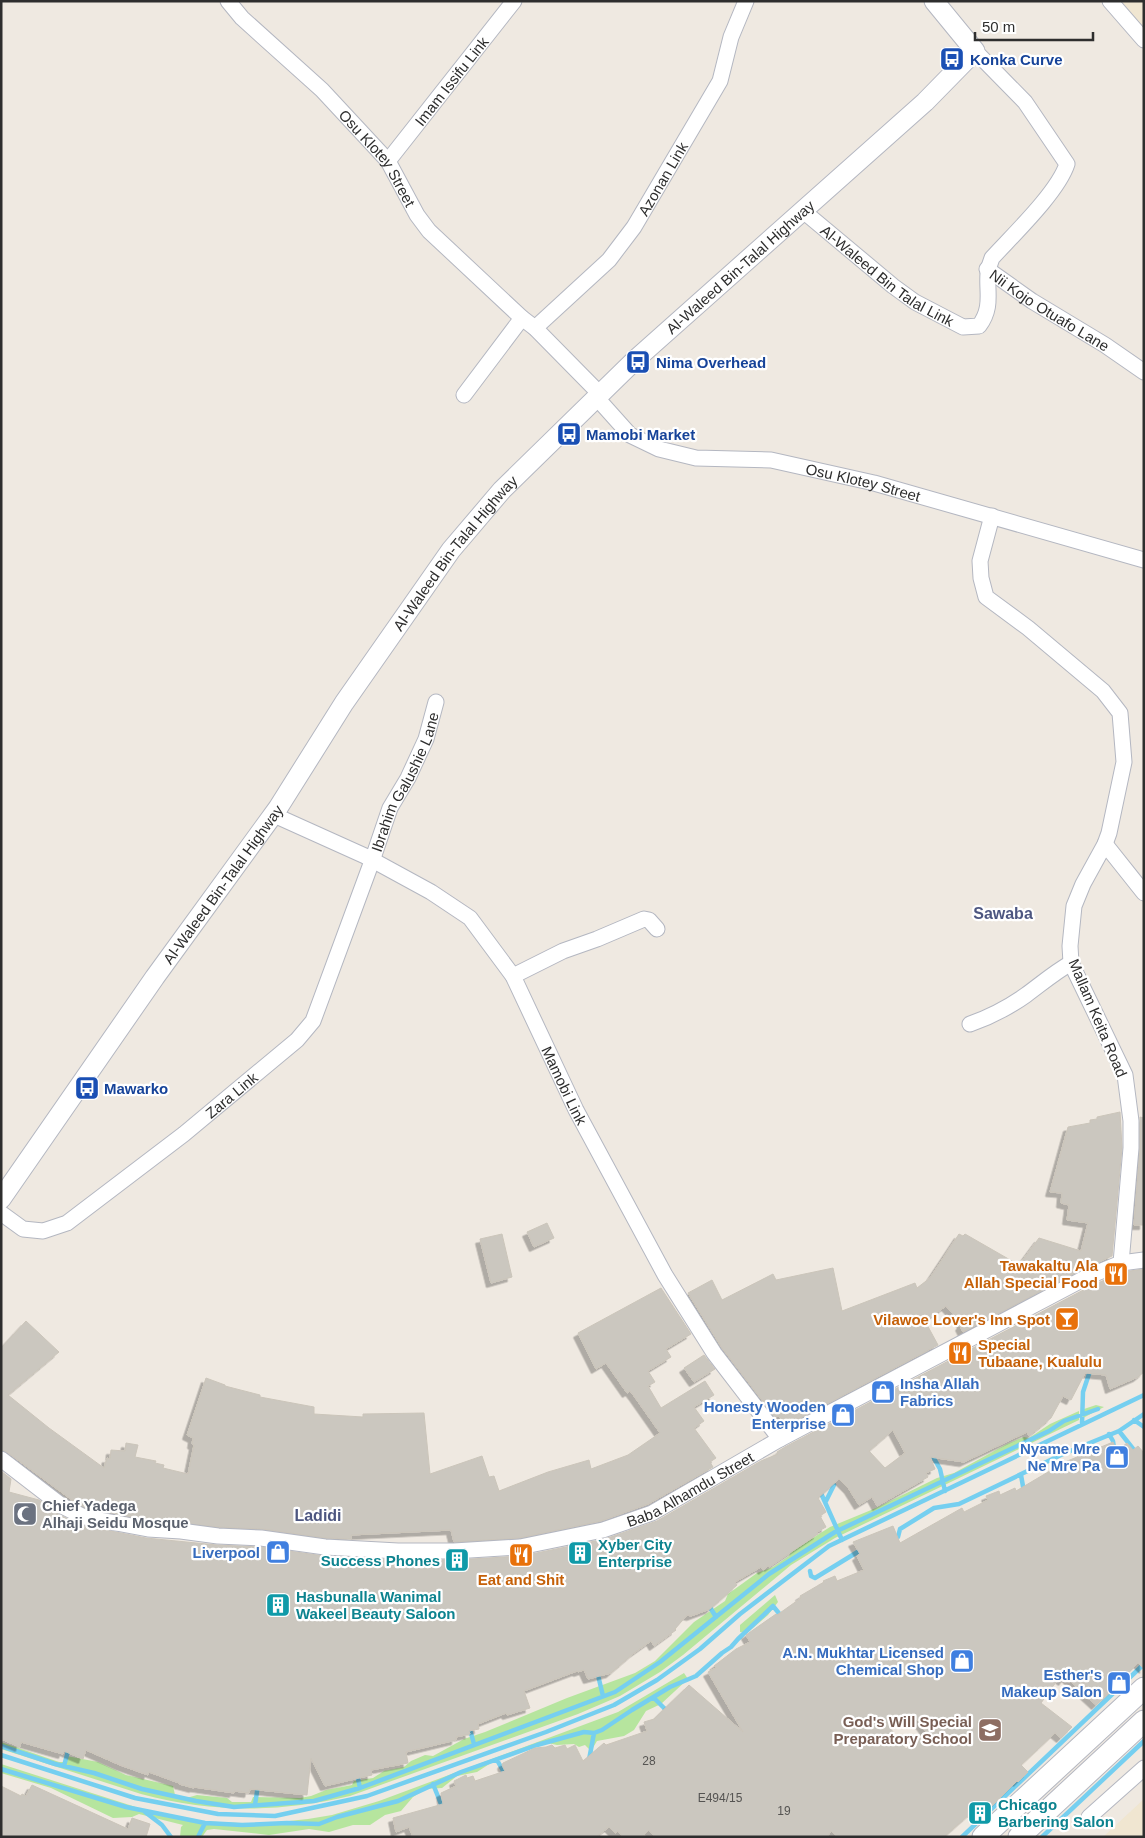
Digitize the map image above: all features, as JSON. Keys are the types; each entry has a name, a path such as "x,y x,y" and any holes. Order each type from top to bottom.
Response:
{"main road":[{"path":"983,1837 1144,1688"},
{"path":"1019,1837 1144,1721"}],"street":[{"name":"Osu Klotey Street","path":"228,1 242,18 322,90 388,161 417,215 429,231 535,328 598,396 630,435 659,449 696,458 771,460 874,482 1144,560"},
{"name":"Imam Issifu Link","path":"388,161 514,1"},
{"name":"Azonan Link","path":"535,328 608,260 634,227 720,82 732,37 746,1"},
{"path":"934,1 975,52"},
{"path":"1110,1 1144,40"},
{"name":"Al-Waleed Bin-Talal Highway","path":"1,1199 155,977 274,815 344,703 451,550 502,490 639,356 926,102 975,52"},
{"name":"Nii Kojo Otuafo Lane","path":"975,52 1025,102 1067,164 1064,175 992,258 987,269 1032,301 1105,345 1144,372"},
{"name":"Al-Waleed Bin Talal Link","path":"802,210 915,302 963,327 979,326 985,318 989,304 987,269"},
{"path":"464,395 522,318"},
{"name":"Mallam Keita Road","path":"992,516 980,561 981,578 986,597 1028,628 1103,691 1120,713 1124,762 1116,804 1105,844 1082,884 1074,906 1070,946 1071,963 1125,1075 1132,1121 1121,1263"},
{"name":"Ibrahim Galushie Lane","path":"372,862 390,808 408,778 426,739 436,702"},
{"name":"Mamobi Link","path":"274,815 348,848 431,892 470,918 513,976 576,1110 665,1275 714,1353 780,1439"},
{"path":"1105,844 1144,893"},
{"name":"Zara Link","path":"1,1212 23,1229 43,1231 67,1223 184,1134 297,1040 313,1021 372,862"},
{"path":"513,976 564,951 597,940 644,919 649,920 657,929"},
{"path":"970,1024 989,1017 1025,996 1054,973 1071,963"},
{"name":"Baba Alhamdu Street","path":"1,1459 62,1506 84,1517 148,1529 261,1538 325,1547 454,1551 520,1547 603,1530 652,1513 780,1439 1070,1286 1121,1263 1144,1260"},
{"path":"1089,1818 1144,1768"}],"shaded area":[{"path":"1115,1 1144,1 1144,33"},
{"path":"1144,1799 1144,1837 1103,1837"}],"green space":[{"path":"1096,1405 1104,1407 1083,1418 1084,1409"},
{"path":"1079,1411 1079,1420 835,1538 791,1565 683,1655 660,1672 620,1696 578,1714 350,1796 323,1802 271,1808 245,1809 194,1805 141,1794 1,1749 1,1742 59,1762 63,1762 67,1756 98,1762 126,1775 173,1786 175,1795 180,1797 197,1795 227,1798 232,1802 251,1802 253,1797 300,1798 352,1785 354,1781 373,1778 384,1771 404,1767 411,1761 425,1755 433,1756 464,1739 635,1673 655,1661 694,1622 725,1601 728,1594 757,1573 773,1567 789,1556 791,1552 830,1527 876,1508 937,1478 954,1473 1007,1444 1024,1437 1029,1438 1050,1424"},
{"path":"775,1595 778,1602 768,1615 747,1633 740,1632 740,1625"},
{"path":"684,1673 688,1679 661,1704 646,1711 634,1730 624,1736 597,1741 591,1751 585,1745 579,1747 574,1744 557,1745 548,1743 494,1761 477,1772 457,1776 442,1788 426,1789 413,1797 401,1811 385,1815 370,1825 353,1825 329,1832 309,1829 269,1835 214,1829 207,1830 202,1837 180,1837 183,1825 139,1814 132,1817 113,1818 51,1788 1,1773 1,1764 142,1809 199,1821 260,1824 308,1819 332,1815 379,1801 618,1712"}],"building":[{"path":"1120,1112 1122,1148 1112,1256 1083,1269 963,1332 960,1326 962,1324 946,1306 925,1321 938,1345 785,1426 779,1416 775,1417 722,1348 688,1293 712,1280 722,1300 773,1274 776,1280 833,1268 842,1311 915,1283 917,1288 930,1278 959,1234 963,1236 965,1234 1019,1265 1039,1238 1081,1251 1088,1223 1067,1220 1069,1205 1061,1203 1062,1193 1050,1192 1068,1127 1090,1123 1090,1120 1097,1119 1097,1117"},
{"path":"1140,1117 1144,1118 1144,1225 1134,1225 1140,1149"},
{"path":"547,1223 554,1238 534,1247 527,1232"},
{"path":"502,1234 512,1277 491,1283 480,1239"},
{"path":"1144,1269 1144,1372 1138,1377 1110,1389 1106,1375 1085,1373 1071,1400 1063,1396 1051,1418 1029,1436 1027,1432 964,1462 930,1457 935,1469 926,1473 928,1477 877,1506 872,1497 859,1505 849,1489 839,1479 818,1498 826,1512 820,1516 826,1527 769,1567 763,1570 761,1567 735,1582 737,1585 710,1609 691,1616 687,1615 676,1630 654,1646 651,1641 611,1673 588,1679 584,1670 577,1671 524,1691 530,1708 507,1715 506,1713 478,1724 479,1729 469,1731 470,1734 456,1737 456,1740 406,1752 408,1763 371,1770 372,1775 325,1786 311,1758 307,1795 250,1789 249,1793 234,1791 234,1793 194,1788 149,1772 148,1775 86,1750 83,1759 64,1751 63,1754 21,1742 20,1747 1,1739 1,1471 11,1479 9,1492 39,1500 58,1514 80,1525 146,1538 260,1547 324,1556 397,1560 455,1560 522,1556 605,1539 657,1521 761,1461 778,1454 777,1452 785,1447 1091,1286 1123,1272","holes":["893,1430 905,1453 885,1468 869,1451"]},
{"path":"661,1288 691,1334 666,1349 671,1357 648,1371 655,1382 648,1386 661,1408 705,1381 714,1395 694,1407 704,1421 694,1428 716,1458 710,1462 713,1467 648,1504 601,1521 519,1538 454,1542 451,1530 351,1535 351,1539 326,1538 262,1529 149,1520 87,1508 72,1500 7,1452 1,1450 1,1348 26,1321 59,1352 8,1395 104,1468 107,1458 110,1459 111,1450 125,1451 126,1443 138,1445 135,1457 156,1461 155,1463 164,1465 163,1468 188,1474 194,1445 192,1444 193,1438 187,1435 206,1378 225,1386 260,1395 260,1397 314,1407 314,1414 363,1417 363,1414 424,1413 430,1474 482,1456 489,1477 494,1476 499,1491 548,1472 589,1460 591,1469 628,1455 660,1433 634,1396 630,1391 627,1393 606,1363 596,1369 578,1333"},
{"path":"704,1355 715,1369 694,1382 684,1368"},
{"path":"1113,1442 1117,1451 1127,1443 1133,1450 1138,1446 1144,1453 1144,1669 1138,1663 1096,1705 1066,1677 1063,1681 1059,1678 1041,1703 1072,1727 1061,1738 1055,1733 1021,1765 1028,1772 979,1819 972,1812 944,1837 837,1837 831,1831 827,1837 655,1837 649,1830 642,1837 623,1837 618,1831 615,1833 609,1827 596,1837 413,1837 409,1827 396,1832 393,1818 443,1804 441,1793 456,1786 454,1781 466,1775 467,1778 473,1776 475,1781 505,1771 503,1763 535,1748 552,1745 555,1748 565,1745 567,1749 575,1745 583,1761 604,1743 606,1745 647,1731 644,1722 654,1719 689,1685 743,1732 708,1672 716,1668 714,1666 736,1649 750,1642 746,1635 801,1598 800,1596 823,1581 835,1576 837,1581 864,1570 857,1556 860,1554 853,1542 893,1526 900,1543 962,1508 964,1512 988,1500 986,1496 999,1491 1000,1495 1015,1488 1016,1491 1065,1462","holes":["913,1714 927,1733 906,1749 890,1728"]},
{"path":"32,1785 128,1829 132,1818 150,1824 146,1837 1,1837 1,1786 21,1796 22,1794 26,1796"}],"waterway":[{"path":"1082,1424 1083,1392 1091,1368"},
{"path":"1,1755 135,1798 218,1814 275,1816 367,1796 546,1732 614,1705 657,1680 700,1649 740,1614 829,1546 1144,1395"},
{"path":"1,1746 142,1789 234,1807 314,1801 360,1788 615,1692 660,1662 769,1574 835,1532 1049,1431 1064,1421 1098,1409"},
{"path":"892,1539 898,1537 900,1529 934,1508 959,1504 1063,1454 1119,1431 1144,1414"},
{"path":"1134,1420 1144,1427"},
{"path":"1119,1431 1134,1450"},
{"path":"1109,1434 1114,1448"},
{"path":"931,1453 940,1469 945,1491"},
{"path":"1021,1475 1024,1492"},
{"path":"826,1501 834,1485"},
{"path":"820,1491 842,1540"},
{"path":"810,1571 811,1576 815,1578 864,1548"},
{"path":"708,1604 716,1617"},
{"path":"1,1769 126,1807 205,1823 242,1825 319,1824 337,1817 398,1801 461,1772 537,1745 584,1732 594,1733 602,1730 670,1687 696,1676 731,1647 773,1606 782,1617"},
{"path":"962,1837 1144,1664"},
{"path":"597,1671 603,1696"},
{"path":"654,1698 669,1713"},
{"path":"469,1726 474,1744"},
{"path":"589,1760 594,1733"},
{"path":"1042,1837 1144,1741"},
{"path":"64,1766 69,1747"},
{"path":"497,1760 506,1776"},
{"path":"357,1774 360,1788"},
{"path":"433,1784 443,1809"},
{"path":"255,1805 258,1785"},
{"path":"145,1812 162,1825 171,1837"},
{"path":"198,1837 205,1823"}],"place":[{"name":"Konka Curve","path":"952,59"},
{"name":"Nima Overhead","path":"638,362"},
{"name":"Mamobi Market","path":"569,434"},
{"name":"Mawarko","path":"87,1088"},
{"name":"Tawakaltu Ala Allah Special Food","path":"1116,1274"},
{"name":"Vilawoe Lover's Inn Spot","path":"1067,1319"},
{"name":"Special Tubaane, Kualulu","path":"960,1353"},
{"name":"Insha Allah Fabrics","path":"883,1392"},
{"name":"Honesty Wooden Enterprise","path":"843,1415"},
{"name":"Nyame Mre Ne Mre Pa","path":"1117,1457"},
{"name":"Chief Yadega Alhaji Seidu Mosque","path":"25,1514"},
{"name":"Liverpool","path":"278,1552"},
{"name":"Xyber City Enterprise","path":"580,1553"},
{"name":"Eat and Shit","path":"521,1555"},
{"name":"Success Phones","path":"457,1560"},
{"name":"Hasbunalla Wanimal Wakeel Beauty Saloon","path":"278,1605"},
{"name":"A.N. Mukhtar Licensed Chemical Shop","path":"962,1661"},
{"name":"Esther's Makeup Salon","path":"1119,1683"},
{"name":"God's Will Special Preparatory School","path":"990,1730"},
{"name":"Chicago Barbering Salon","path":"980,1813"}],"district":[{"name":"Sawaba","path":"1003,913"},
{"name":"Ladidi","path":"318,1515"}]}
